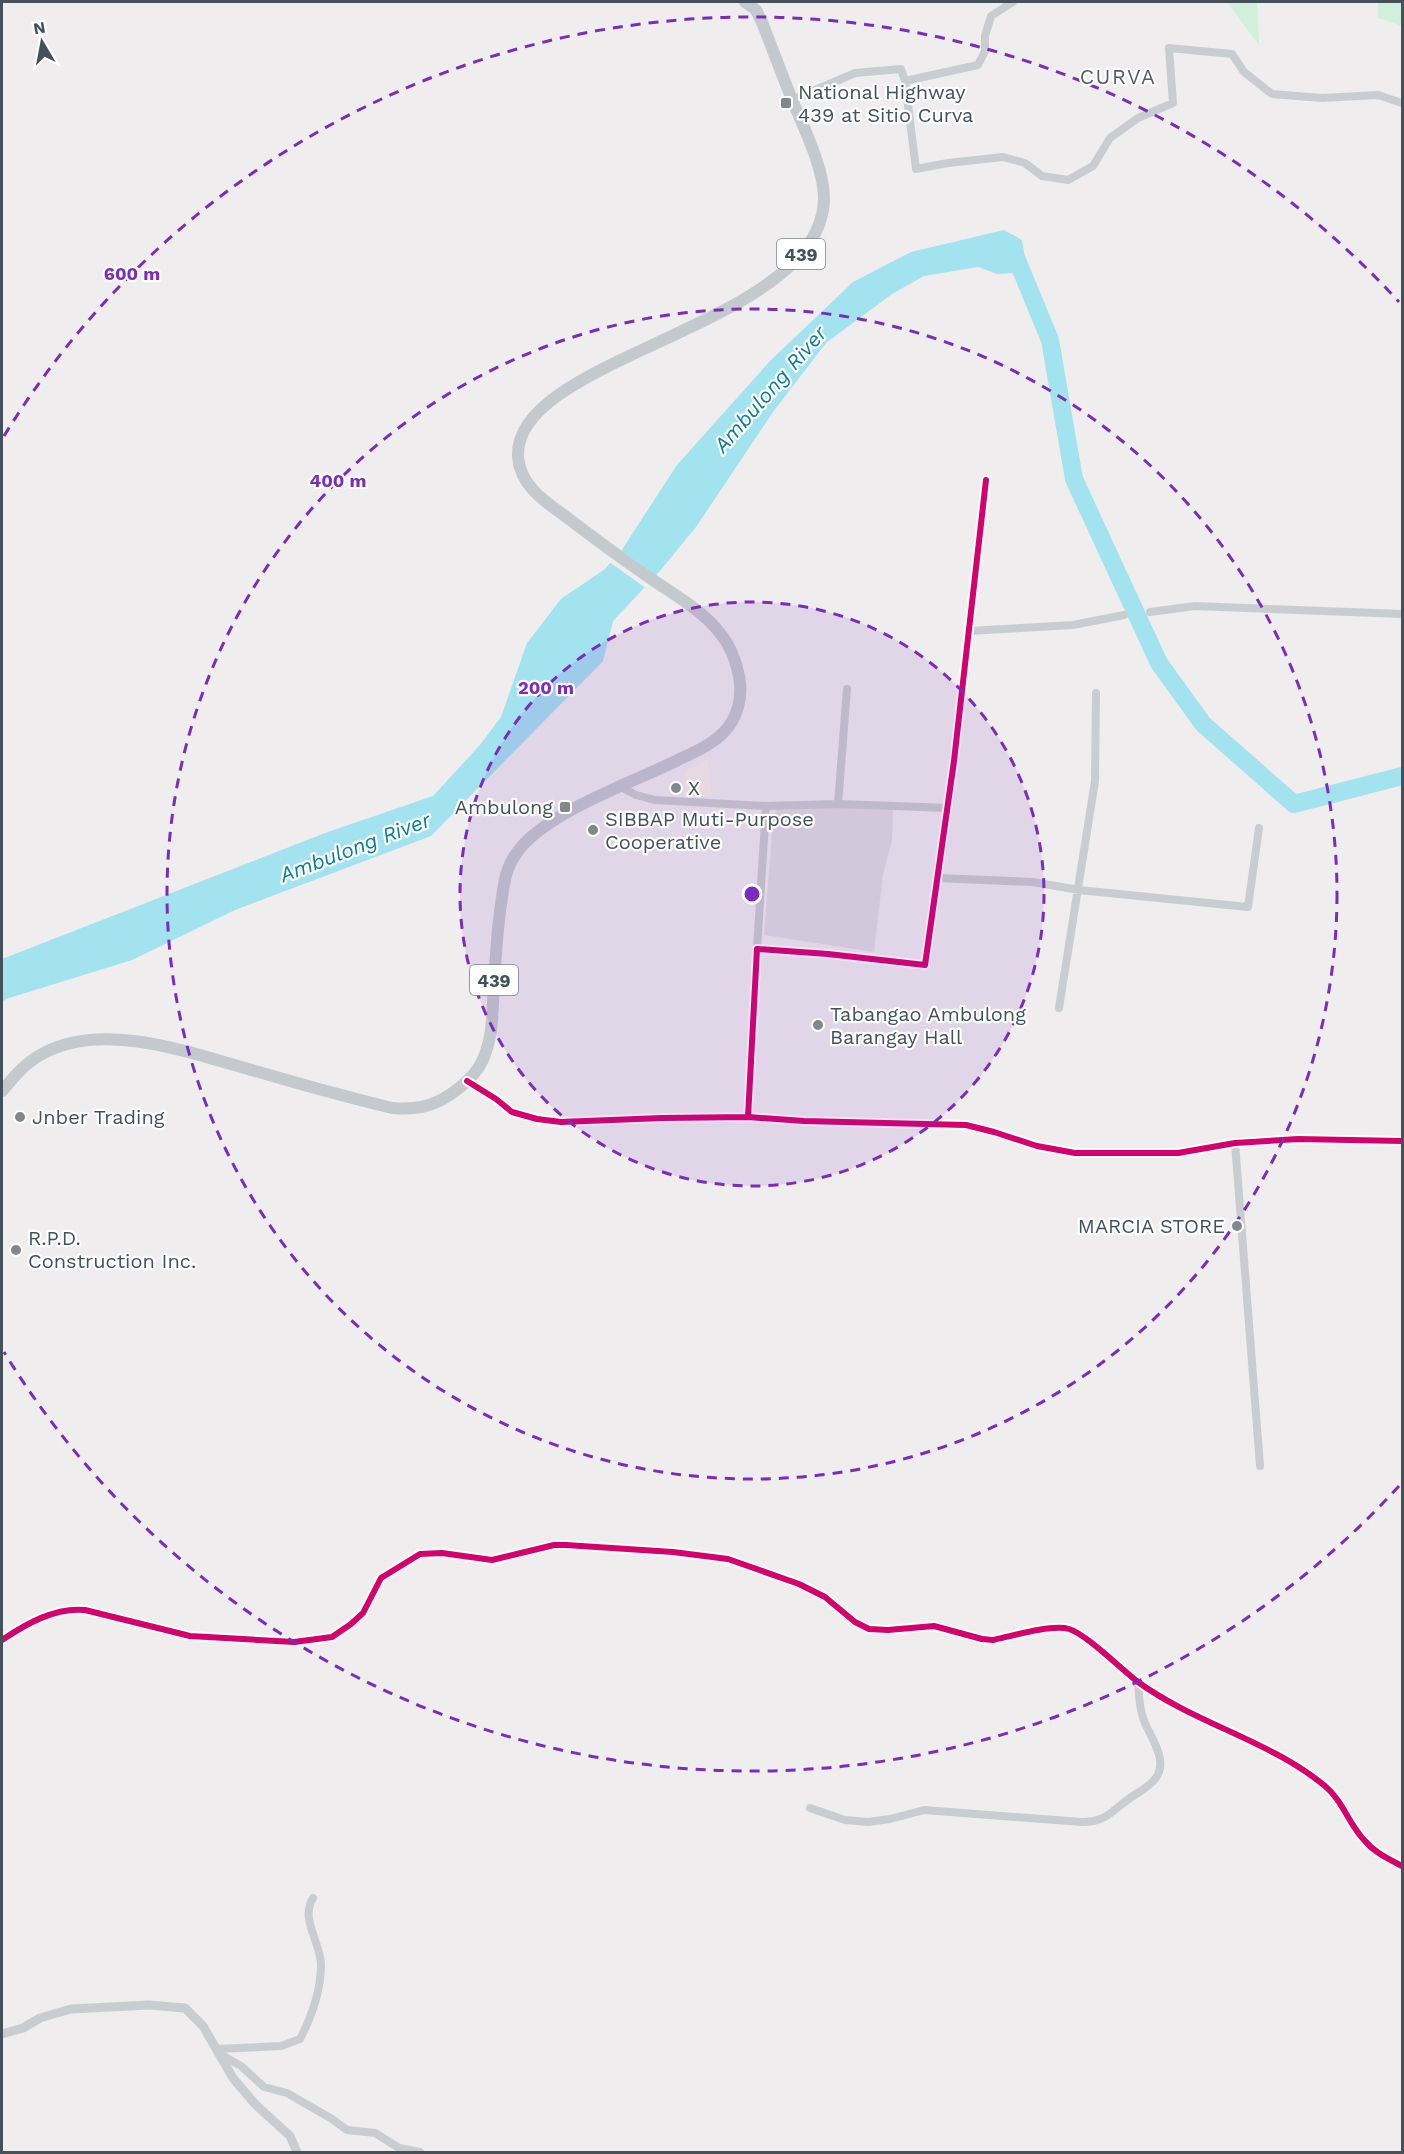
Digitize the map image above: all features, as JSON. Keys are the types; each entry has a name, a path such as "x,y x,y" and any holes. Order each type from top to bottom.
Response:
{"main road":[{"name":"439","path":"2,1091 23,1066 43,1053 87,1040 134,1040 352,1098 405,1109 419,1109 438,1103 467,1081 477,1070 490,1037 498,922 506,872 528,838 542,827 713,741 728,728 737,710 741,691 732,651 720,633 699,612 607,549 542,499 529,486 518,456 520,438 537,410 563,391 751,294 786,272 819,228 824,197 813,148 762,22 756,10 745,2"}],"street":[{"path":"905,81 978,65 985,51 985,36 991,16 1013,2"},
{"path":"792,100 855,73 901,69 905,81 915,169 1003,157 1025,163 1042,176 1068,180 1093,166 1110,138 1138,118 1173,103 1169,48 1232,54 1244,72 1272,94 1322,98 1378,95 1402,103"},
{"path":"757,949 925,965 948,808 986,480"},
{"path":"1150,612 1195,606 1402,614"},
{"path":"968,631 1073,626 1124,615"},
{"path":"838,804 847,689"},
{"path":"1059,1008 1095,782 1096,693"},
{"path":"621,787 636,795 655,800 766,806 838,804 948,808"},
{"path":"748,1117 766,806"},
{"path":"937,878 1033,882 1079,890 1248,907 1259,828"},
{"path":"467,1081 512,1112 537,1119 561,1122 748,1117 804,1121 966,1125 1036,1146 1075,1153 1178,1153 1235,1143 1298,1138 1402,1141"},
{"path":"1235,1143 1260,1466"},
{"path":"2,1640 44,1617 73,1609 190,1636 294,1642 332,1637 363,1613 381,1578 420,1554 442,1553 492,1560 554,1545 566,1545 673,1552 728,1559 799,1584 825,1597 855,1622 869,1629 888,1630 933,1626 993,1640 1057,1628 1075,1631 1138,1682 1181,1709 1277,1754 1327,1787 1363,1840 1375,1851 1402,1866"},
{"path":"810,1808 845,1820 868,1822 924,1810 1082,1822 1102,1820 1142,1791 1160,1772 1158,1753 1140,1709 1138,1682"},
{"path":"217,2051 281,2046 300,2039 315,2006 321,1965 319,1949 307,1916 308,1905 313,1898"},
{"path":"2,2034 23,2028 40,2018 70,2009 149,2005 185,2008 203,2026 233,2078 255,2104 290,2136 297,2152"},
{"path":"217,2051 241,2066 264,2087 287,2093 332,2118 347,2130 375,2133 399,2148 420,2152"}],"shaded area":[{"path":"708,759 712,796 685,796 684,772"},
{"path":"893,806 892,840 883,874 874,952 764,935 776,808"}],"green space":[{"path":"1227,2 1257,2 1259,45"},
{"path":"1378,2 1402,2 1402,26 1378,18"}],"water":[{"path":"1004,230 1022,240 1028,276 1024,281 1013,273 997,274 978,267 924,276 892,294 826,343 773,412 696,527 659,572 613,621 603,661 431,836 235,910 132,960 6,999 2,1003 2,959 325,833 433,796 480,745 501,717 527,643 561,599 605,569 623,548 677,465 770,361 853,282 911,252"}],"pier":[{"path":"618,548 658,577 647,589 608,561"}],"waterway":[{"name":"Ambulong River","path":"1017,260 1050,340 1074,479 1159,663 1203,724 1294,804 1402,776"}],"cycle path":[{"path":"748,1117 757,949 925,965 954,761 986,480"},
{"path":"467,1081 512,1112 537,1119 561,1122 748,1117 804,1121 966,1125 1037,1146 1075,1153 1178,1153 1235,1143 1298,1139 1402,1141"},
{"path":"2,1640 41,1618 74,1610 85,1610 190,1636 294,1642 332,1637 363,1613 381,1578 420,1554 442,1553 492,1560 554,1545 566,1545 673,1552 728,1559 799,1584 825,1597 855,1622 869,1629 888,1630 934,1626 993,1640 1053,1628 1076,1632 1160,1697 1257,1744 1303,1770 1331,1792 1359,1835 1369,1845 1402,1866"}],"place":[{"name":"National Highway 439 at Sitio Curva","path":"786,103"},
{"name":"X","path":"676,788"},
{"name":"Ambulong","path":"565,807"},
{"name":"SIBBAP Muti-Purpose Cooperative","path":"593,830"},
{"name":"Tabangao Ambulong Barangay Hall","path":"818,1025"},
{"name":"Jnber Trading","path":"20,1117"},
{"name":"MARCIA STORE","path":"1237,1226"},
{"name":"R.P.D. Construction Inc.","path":"16,1250"}],"district":[{"name":"CURVA","path":"1118,76"}]}
